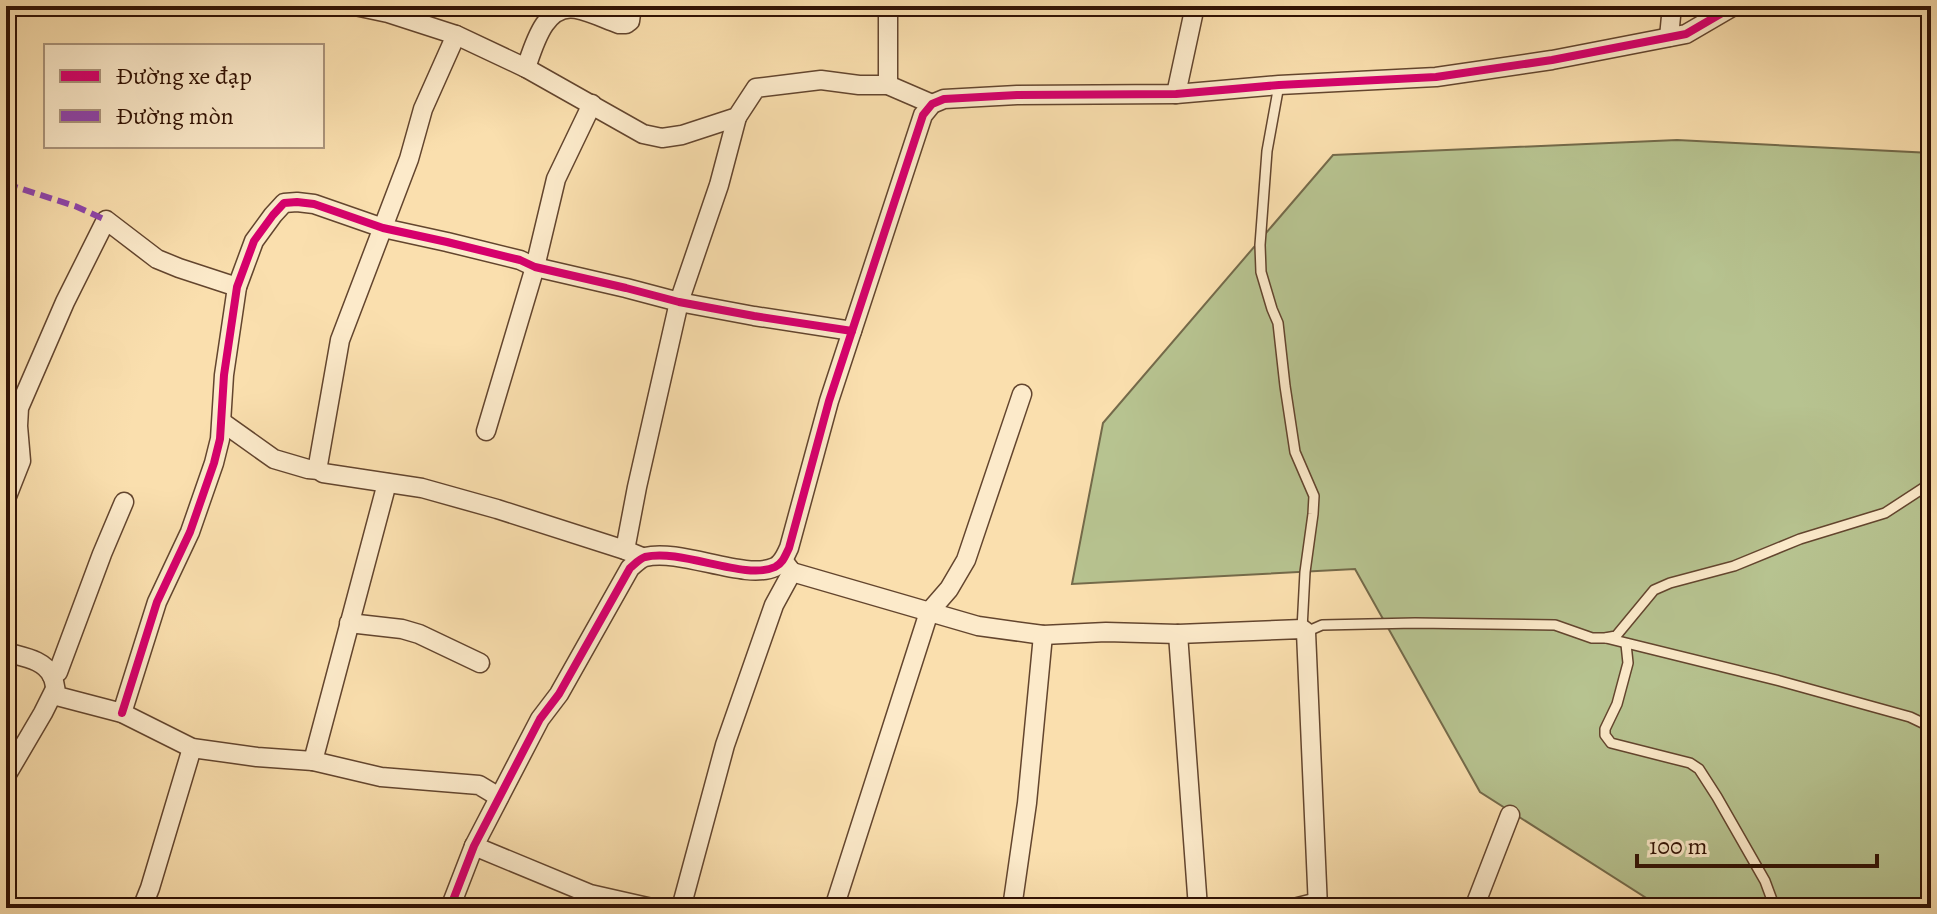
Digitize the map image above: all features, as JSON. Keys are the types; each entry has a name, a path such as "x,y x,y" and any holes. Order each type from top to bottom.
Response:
{"street":[{"path":"355,6 456,35 526,68 643,134 662,138 682,135 737,117"},
{"path":"526,68 546,21 554,12 573,8 626,24 630,21 632,6"},
{"path":"888,6 888,85"},
{"path":"1176,94 1195,6"},
{"path":"1669,37 1672,6"},
{"path":"681,908 725,745 788,566 789,548 829,401 923,115 932,104 944,99 1017,95 1176,94 1436,77 1552,60 1686,34 1734,6"},
{"path":"319,470 340,340 409,159 423,109 456,35"},
{"path":"450,908 474,846 540,719 559,694 630,568 637,487 679,302 719,185 737,117 756,88 821,80 888,85 932,104"},
{"path":"486,431 535,267 556,179 592,104"},
{"path":"122,713 157,602 190,532 214,463 222,422 224,375 237,287 254,241 284,203 314,204 383,228 679,302 852,331"},
{"path":"6,499 21,461 19,408 65,302 106,220 157,259 237,287"},
{"path":"834,908 929,612 949,589 966,560 1022,394"},
{"path":"222,422 274,459 308,469 422,488 633,554 665,555 752,570 788,566 978,626 1043,635 1304,630 1318,905 1294,908"},
{"path":"313,761 387,483"},
{"path":"6,776 43,713 124,502"},
{"path":"349,623 411,631 480,663"},
{"path":"1178,634 1198,908"},
{"path":"1012,908 1027,803 1043,635"},
{"path":"6,652 33,659 45,667 54,682 57,696 122,713 192,748 313,761 381,777 479,785 499,797"},
{"path":"142,908 192,748"},
{"path":"1474,908 1510,815"},
{"path":"474,846 590,894 652,908"}],"lane":[{"path":"1279,85 1267,151 1261,272 1278,323 1295,452 1314,496 1305,572 1304,630 1322,625 1415,623 1555,625 1592,638 1616,636 1654,590 1734,566 1800,539 1885,513 1931,483"},
{"path":"1605,638 1780,681 1910,717 1931,727"},
{"path":"1626,644 1628,663 1605,735 1611,743 1690,763 1699,769 1765,881 1775,908"}],"green space":[{"path":"1677,140 1931,153 1931,908 1662,908 1480,792 1355,569 1072,584 1103,423 1333,155"}],"marked path":[{"path":"6,184 75,206 106,220"}],"cycle path":[{"path":"450,908 474,846 540,719 559,694 630,568 643,558 660,555 747,570 775,567 784,559 829,401 923,115 932,104 944,99 1017,95 1176,94 1436,77 1552,60 1686,34 1734,6"},
{"path":"122,713 157,602 190,532 214,463 220,439 224,375 237,287 254,241 284,203 314,204 383,228 679,302 852,331"}]}
